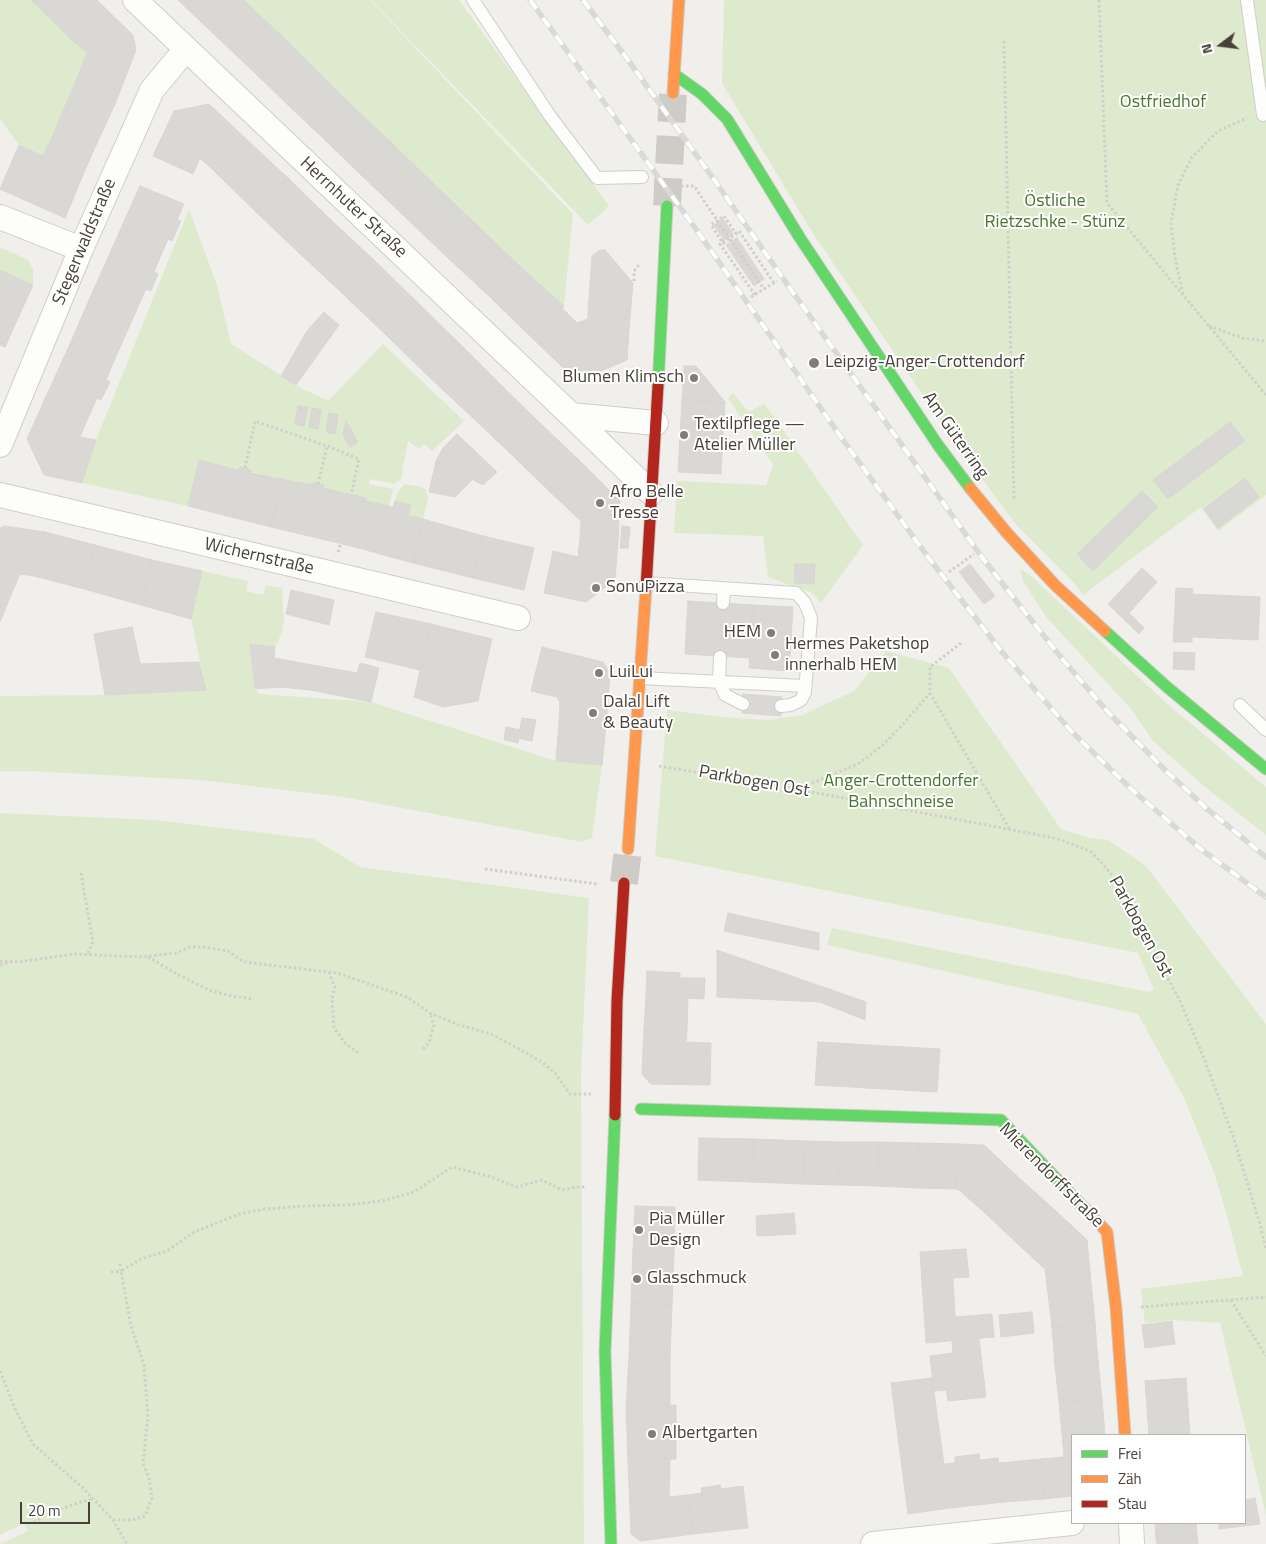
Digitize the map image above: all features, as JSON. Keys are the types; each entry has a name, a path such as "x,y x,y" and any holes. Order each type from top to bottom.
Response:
{"street":[{"name":"Herrnhuter Straße","path":"135,0 571,414 651,493"},
{"path":"673,93 679,0"},
{"name":"Stegerwaldstraße","path":"0,444 81,250 152,90 186,49"},
{"name":"Am Güterring","path":"674,74 702,94 727,118 800,238 938,445 973,492 1055,585 1167,687 1266,769"},
{"path":"628,849 656,423 667,206"},
{"path":"0,218 81,250"},
{"path":"571,414 656,423"},
{"name":"Wichernstraße","path":"0,495 518,618"},
{"path":"612,1544 605,1351 617,1001 624,883"},
{"name":"Mierendorffstraße","path":"642,1109 1001,1120 1107,1232 1116,1308 1124,1434"},
{"path":"874,1544 1071,1523"},
{"path":"1131,1524 1132,1544"}],"lane":[{"path":"473,0 550,116 597,178 642,177"},
{"path":"1247,0 1263,115"},
{"path":"646,583 796,593 806,603 811,618 805,692 801,700 791,705 781,706"},
{"path":"723,603 724,589"},
{"path":"720,657 719,681 726,695 743,704"},
{"path":"640,678 805,686"},
{"path":"1240,705 1266,730"}],"path":[{"path":"1099,0 1107,203 1266,395"},
{"path":"1004,41 1014,511 1008,533"},
{"path":"1183,295 1175,258 1171,223 1178,185 1192,157 1218,131 1243,119 1263,115"},
{"path":"681,186 694,186 764,289"},
{"path":"724,216 736,234 723,243 711,225 718,220 724,216"},
{"path":"739,231 775,282 753,296 720,244 730,238 739,231"},
{"path":"634,271 634,281"},
{"path":"1208,326 1242,338 1266,341"},
{"path":"245,468 255,421 359,459 351,495"},
{"path":"318,484 327,446"},
{"path":"949,572 974,554"},
{"path":"962,563 965,568"},
{"path":"961,644 930,667 930,692 1009,829"},
{"path":"796,789 858,764 883,745 930,692"},
{"name":"Parkbogen Ost","path":"634,763 671,767 1009,829 1058,839 1090,851 1117,881 1181,1003 1206,1061 1235,1145 1266,1249"},
{"path":"485,869 597,884"},
{"path":"81,873 93,942 87,955"},
{"path":"0,961 18,962 75,954 147,956 176,954 190,947 204,947 228,951 244,962 337,973 407,998 430,1013 459,1025 491,1034 512,1044 542,1062 555,1073 570,1094 615,1094"},
{"path":"147,956 209,990 231,996 254,999"},
{"path":"0,965 10,962"},
{"path":"329,972 335,988 332,998 334,1028 345,1043 360,1054"},
{"path":"423,1049 429,1043 434,1025 430,1013"},
{"path":"111,1272 122,1271 140,1259 167,1252 194,1232 239,1214 265,1209 347,1205 382,1201 414,1192 452,1167 491,1176 518,1187 542,1180 562,1190 577,1187"},
{"path":"113,1520 132,1520 145,1516 152,1498 149,1478 143,1463 148,1416 144,1365 130,1326 120,1262"},
{"path":"1144,1306 1266,1297"},
{"path":"1231,1300 1266,1356"},
{"path":"0,1371 16,1412 33,1444 84,1489 113,1520 127,1544"},
{"path":"34,1523 44,1516 93,1499"}],"green space":[{"path":"0,0 31,0 87,53 43,156 19,145 0,119"},
{"path":"244,0 370,0 573,214 564,306 477,225"},
{"path":"371,0 459,0 609,206 588,225"},
{"name":"Östliche Rietzschke - Stünz","path":"724,0 1266,0 1266,495 1218,531 1201,507 1083,595 1076,585 1014,522 954,441 812,232 722,83"},
{"path":"189,209 217,285 231,344 303,389 328,401 383,344 464,421 432,451 424,444 419,449 408,441 401,479 394,484 370,479 369,484 393,489 389,506 366,501 366,498 199,460 188,506 82,483 96,440"},
{"path":"0,247 28,260 33,269 33,285 0,270"},
{"path":"733,393 749,412 764,403 863,545 821,603 812,593 768,577 763,536 674,533 677,481 766,485 773,465 728,398"},
{"path":"405,484 422,487 426,490 428,498 423,519 408,515 410,505 395,501 397,493"},
{"path":"1020,569 1029,574 1163,700 1266,787 1266,835 1205,787 1153,741 1131,709 1046,617 1023,581"},
{"path":"202,571 248,581 246,591 263,595 266,585 282,588 284,622 282,633 275,647 250,644 255,689 260,694 371,702 556,761 602,765 592,838 582,842 344,797 200,780 0,771 0,696 105,695 206,690 191,619"},
{"name":"Anger-Crottendorfer Bahnschneise","path":"886,651 949,668 1061,829 1090,838 1108,840 1146,866 1266,1024 1266,1515 1220,1323 1172,1320 1145,1323 1141,1289 1243,1276 1214,1172 1184,1098 1138,1014 827,945 832,928 1149,992 1154,990 1138,953 655,856 667,710 722,717 768,720 802,715 854,691"},
{"path":"0,813 155,820 314,839 360,867 589,898 581,1075 584,1544 0,1544 28,1531 24,1523 0,1535"}],"building":[{"path":"31,0 97,0 103,6 71,39"},
{"path":"178,0 244,0 251,7 220,40"},
{"path":"103,6 133,35 136,50 116,102 75,83 87,53 71,39"},
{"path":"251,7 286,40 255,73 220,40"},
{"path":"286,40 321,75 290,107 255,73"},
{"path":"321,75 356,109 326,141 290,107"},
{"path":"75,83 116,102 91,156 51,139"},
{"path":"209,104 244,137 213,170 200,158 193,174 153,156 174,111"},
{"path":"356,109 391,142 360,174 326,141"},
{"path":"244,137 288,178 256,212 213,170"},
{"path":"51,139 91,156 65,218 0,189 19,145 43,156"},
{"path":"391,142 434,184 404,216 360,174"},
{"path":"288,178 331,220 299,253 256,212"},
{"path":"434,184 477,225 447,257 404,216"},
{"path":"140,186 184,204 177,220 181,221 172,241 168,239 161,255 118,235"},
{"path":"723,219 733,234 724,240 714,225"},
{"path":"331,220 373,259 342,293 299,253"},
{"path":"477,225 520,266 490,297 447,257"},
{"path":"118,235 161,255 154,272 158,274 151,291 146,289 137,309 93,291"},
{"path":"737,238 764,279 754,286 726,245"},
{"path":"600,250 605,250 633,283 630,317 588,313 592,256"},
{"path":"373,259 417,302 386,335 342,293"},
{"path":"520,266 564,306 532,338 490,297"},
{"path":"0,270 33,285 5,347 0,345"},
{"path":"93,291 137,309 113,363 70,344"},
{"path":"417,302 459,343 428,376 386,335"},
{"path":"562,308 577,323 588,319 588,313 630,317 627,360 577,381 532,338"},
{"path":"324,312 339,325 296,385 281,376 307,331"},
{"path":"459,343 503,387 473,418 428,376"},
{"path":"70,344 113,363 106,380 110,382 101,400 97,398 88,418 45,399"},
{"name":"Blumen Klimsch","path":"684,366 696,366 725,402 682,400"},
{"path":"503,387 541,424 512,455 473,418"},
{"path":"45,399 88,418 80,437 96,440 82,483 44,475 27,439"},
{"path":"682,400 725,402 721,474 678,472"},
{"path":"298,406 308,407 304,426 295,424"},
{"path":"312,408 321,410 318,429 309,427"},
{"path":"329,413 338,415 335,434 326,432"},
{"path":"346,421 358,442 350,447 343,435"},
{"path":"1230,422 1245,441 1168,499 1153,480"},
{"path":"541,424 579,460 549,491 512,455"},
{"path":"457,434 497,472 483,485 436,461 443,448"},
{"path":"199,460 239,470 240,467 251,470 251,473 282,479 271,527 188,506"},
{"path":"579,460 620,501 618,540 580,538 581,521 549,491"},
{"path":"436,461 472,480 455,497 429,492"},
{"path":"1245,478 1259,497 1218,528 1204,509"},
{"path":"282,479 311,485 312,483 324,485 323,488 366,498 355,547 271,527"},
{"path":"1142,491 1158,507 1093,571 1077,554"},
{"path":"366,501 393,507 395,501 411,505 408,515 423,519 413,563 355,547"},
{"path":"423,519 483,536 473,578 413,563"},
{"path":"5,526 45,532 34,576 20,574 11,595 0,591 0,528"},
{"path":"622,526 630,527 628,548 620,548"},
{"path":"45,532 95,545 84,589 34,576"},
{"path":"483,536 534,548 524,590 473,578"},
{"path":"580,538 618,540 615,580 586,602 544,593 553,551 578,557"},
{"path":"95,545 152,560 141,605 84,589"},
{"path":"152,560 202,571 191,619 141,605"},
{"path":"795,564 815,564 814,584 794,583"},
{"path":"970,564 995,596 984,604 959,572"},
{"path":"1142,568 1157,582 1129,613 1144,628 1139,634 1108,604"},
{"path":"1176,588 1193,589 1192,594 1260,597 1258,640 1192,637 1192,642 1173,642"},
{"path":"291,590 334,600 329,625 286,614"},
{"path":"0,591 11,595 0,622"},
{"path":"688,601 753,605 750,658 685,654"},
{"name":"HEM","path":"753,605 793,607 789,671 749,668"},
{"path":"376,612 431,624 420,670 365,657"},
{"path":"431,624 492,639 478,701 443,707 414,697"},
{"path":"132,627 147,693 105,695 94,634"},
{"path":"250,644 275,647 274,658 357,673 360,663 379,668 371,702 310,690 281,687 255,689"},
{"path":"542,647 603,662 610,673 606,725 559,721 560,703 557,697 531,691"},
{"path":"1174,652 1195,653 1194,670 1173,669"},
{"path":"199,662 206,690 147,693 140,664"},
{"path":"743,694 782,697 781,716 742,713"},
{"path":"522,718 536,720 532,741 518,738"},
{"path":"559,721 606,725 602,765 556,761"},
{"path":"506,727 520,730 518,743 504,740"},
{"path":"728,913 819,933 819,950 724,931"},
{"path":"717,950 866,1002 865,1020 820,1002 717,997"},
{"path":"647,971 680,973 680,978 705,978 704,999 646,996"},
{"path":"646,996 688,998 687,1030 644,1030"},
{"path":"644,1030 687,1030 686,1042 711,1043 710,1085 651,1084 642,1074"},
{"path":"818,1042 940,1049 937,1092 815,1085"},
{"path":"699,1138 754,1139 751,1182 698,1180"},
{"path":"754,1139 805,1141 803,1184 751,1182"},
{"path":"805,1141 841,1142 838,1185 803,1184"},
{"path":"841,1142 879,1142 878,1186 838,1185"},
{"path":"879,1142 919,1143 917,1188 878,1186"},
{"path":"919,1143 958,1144 956,1189 917,1188"},
{"path":"958,1144 984,1145 1017,1176 984,1212 956,1189"},
{"path":"1017,1176 1057,1212 1022,1248 984,1212"},
{"path":"635,1206 675,1207 674,1252 633,1250"},
{"path":"1057,1212 1087,1240 1090,1272 1046,1276 1045,1269 1022,1248"},
{"path":"794,1213 796,1234 757,1236 756,1216"},
{"path":"966,1249 969,1277 953,1278 955,1317 992,1314 994,1337 926,1343 920,1252"},
{"path":"633,1250 674,1252 672,1305 631,1303"},
{"path":"1090,1272 1095,1323 1052,1328 1046,1276"},
{"path":"631,1303 672,1305 670,1358 629,1357"},
{"path":"1032,1312 1034,1333 1001,1337 999,1315"},
{"path":"1172,1321 1175,1344 1145,1348 1142,1325"},
{"path":"1095,1323 1098,1361 1055,1365 1052,1328"},
{"path":"979,1339 986,1397 948,1401 946,1390 934,1391 930,1356 953,1353 952,1341"},
{"path":"629,1357 670,1358 670,1405 626,1408"},
{"path":"1098,1361 1102,1399 1059,1402 1055,1365"},
{"path":"932,1378 950,1508 908,1514 891,1383"},
{"path":"1186,1378 1190,1434 1149,1434 1145,1381"},
{"path":"1102,1399 1105,1434 1071,1434 1071,1444 1063,1444 1059,1402"},
{"name":"Albertgarten","path":"676,1405 676,1459 628,1461 626,1408"},
{"path":"1063,1444 1071,1444 1071,1496 1044,1499 1041,1459 1064,1457"},
{"path":"979,1454 980,1460 998,1458 1004,1502 950,1508 945,1464 955,1463 955,1457"},
{"path":"1041,1459 1044,1499 1004,1502 999,1463"},
{"path":"670,1460 669,1497 688,1495 693,1534 640,1541 631,1534 628,1461"},
{"path":"720,1485 721,1489 743,1486 748,1528 693,1534 688,1495 702,1493 701,1488"},
{"path":"1255,1498 1260,1524 1219,1529 1219,1524 1246,1524 1246,1500"},
{"path":"1155,1524 1196,1524 1197,1536 1156,1539"},
{"path":"1197,1536 1198,1544 1157,1544 1156,1539"}],"tunnel":[{"path":"667,206 673,93"},
{"path":"624,883 628,849"}],"railway":[{"path":"530,0 698,232 843,440 928,557 1002,652 1072,732 1130,788 1202,850 1266,897"},
{"path":"583,0 715,181 984,560 1024,611 1106,710 1166,771 1206,808 1266,857"}],"traffic: fast":[{"path":"674,74 702,94 727,119 800,238 938,445 970,488"},
{"path":"658,386 667,206"},
{"path":"1105,631 1167,687 1266,769"},
{"path":"641,1109 1001,1120 1084,1208"},
{"path":"611,1544 605,1351 615,1115"}],"traffic: slow":[{"path":"673,93 679,0"},
{"path":"970,488 1007,533 1055,585 1105,631"},
{"path":"628,849 646,588"},
{"path":"1084,1208 1107,1232 1116,1308 1125,1434"}],"traffic: jam":[{"path":"646,588 658,386"},
{"path":"615,1115 617,1001 624,883"}],"place":[{"name":"Leipzig-Anger-Crottendorf","path":"814,363"},
{"name":"Blumen Klimsch","path":"694,378"},
{"name":"Textilpflege — Atelier Müller","path":"684,435"},
{"name":"Afro Belle Tresse","path":"600,503"},
{"name":"SonuPizza","path":"596,588"},
{"name":"HEM","path":"771,633"},
{"name":"Hermes Paketshop innerhalb HEM","path":"775,655"},
{"name":"LuiLui","path":"599,673"},
{"name":"Dalal Lift & Beauty","path":"593,713"},
{"name":"Pia Müller Design","path":"639,1230"},
{"name":"Glasschmuck","path":"637,1279"},
{"name":"Albertgarten","path":"652,1434"}],"park label":[{"name":"Ostfriedhof","path":"1163,103"}]}
